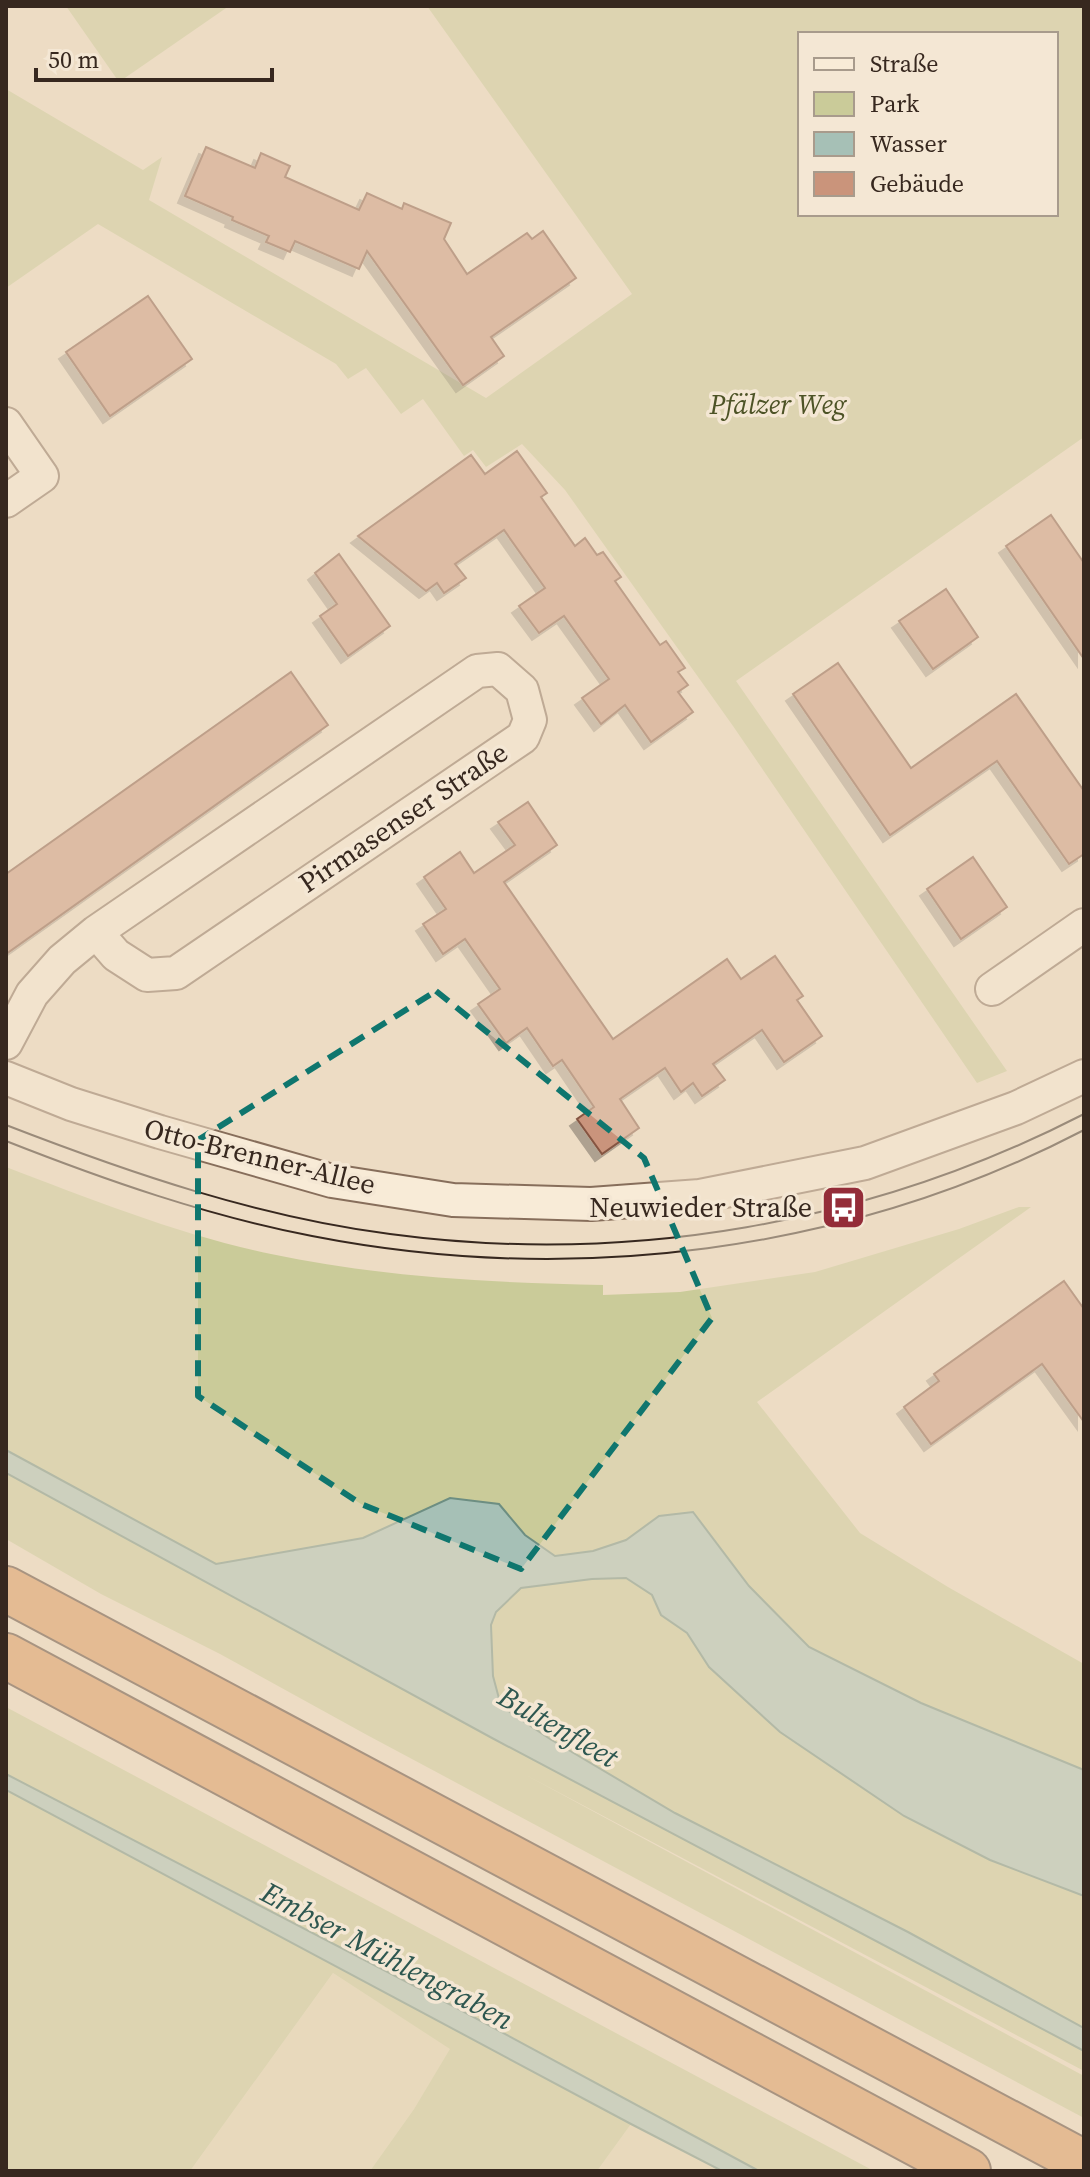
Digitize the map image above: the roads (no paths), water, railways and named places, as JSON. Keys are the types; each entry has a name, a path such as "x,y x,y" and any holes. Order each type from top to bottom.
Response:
{"highway":[{"path":"6,1589 1084,2163"},
{"path":"6,1656 968,2171"}],"street":[{"path":"6,424 42,476 6,501"},
{"name":"Pirmasenser Straße","path":"6,1043 32,994 62,960 96,932 477,671 498,669 522,690 530,720 523,737 176,973 147,975 116,955 96,932"},
{"path":"992,989 1084,925"},
{"name":"Otto-Brenner-Allee","path":"6,1078 71,1104 145,1128 332,1181 453,1200 591,1204 700,1196 865,1163 1082,1081"}],"water":[{"path":"6,1450 216,1564 363,1538 450,1498 499,1504 525,1535 555,1556 593,1551 626,1540 659,1516 693,1512 749,1586 809,1647 921,1703 1084,1770 1084,1896 990,1860 904,1816 780,1732 709,1667 687,1633 661,1615 652,1595 626,1578 521,1588 496,1612 491,1625 493,1676 501,1706 550,1739 675,1813 908,1932 1084,2028 1084,2051 492,1738 6,1473"},
{"path":"6,1774 455,2007 759,2171 722,2171 631,2124 6,1790"}],"tram line":[{"path":"6,1125 147,1176 292,1217 390,1234 480,1243 569,1244 658,1239 746,1227 833,1209 919,1184 1003,1152 1084,1114"},
{"path":"6,1141 157,1196 312,1236 410,1251 510,1258 609,1257 707,1248 805,1231 901,1206 994,1172 1084,1130"}],"place":[{"name":"Neuwieder Straße","path":"843,1207"}],"park label":[{"name":"Pfälzer Weg","path":"778,404"}],"water label":[{"name":"Bultenfleet","path":"558,1727"},
{"name":"Embser Mühlengraben","path":"387,1956"}]}
